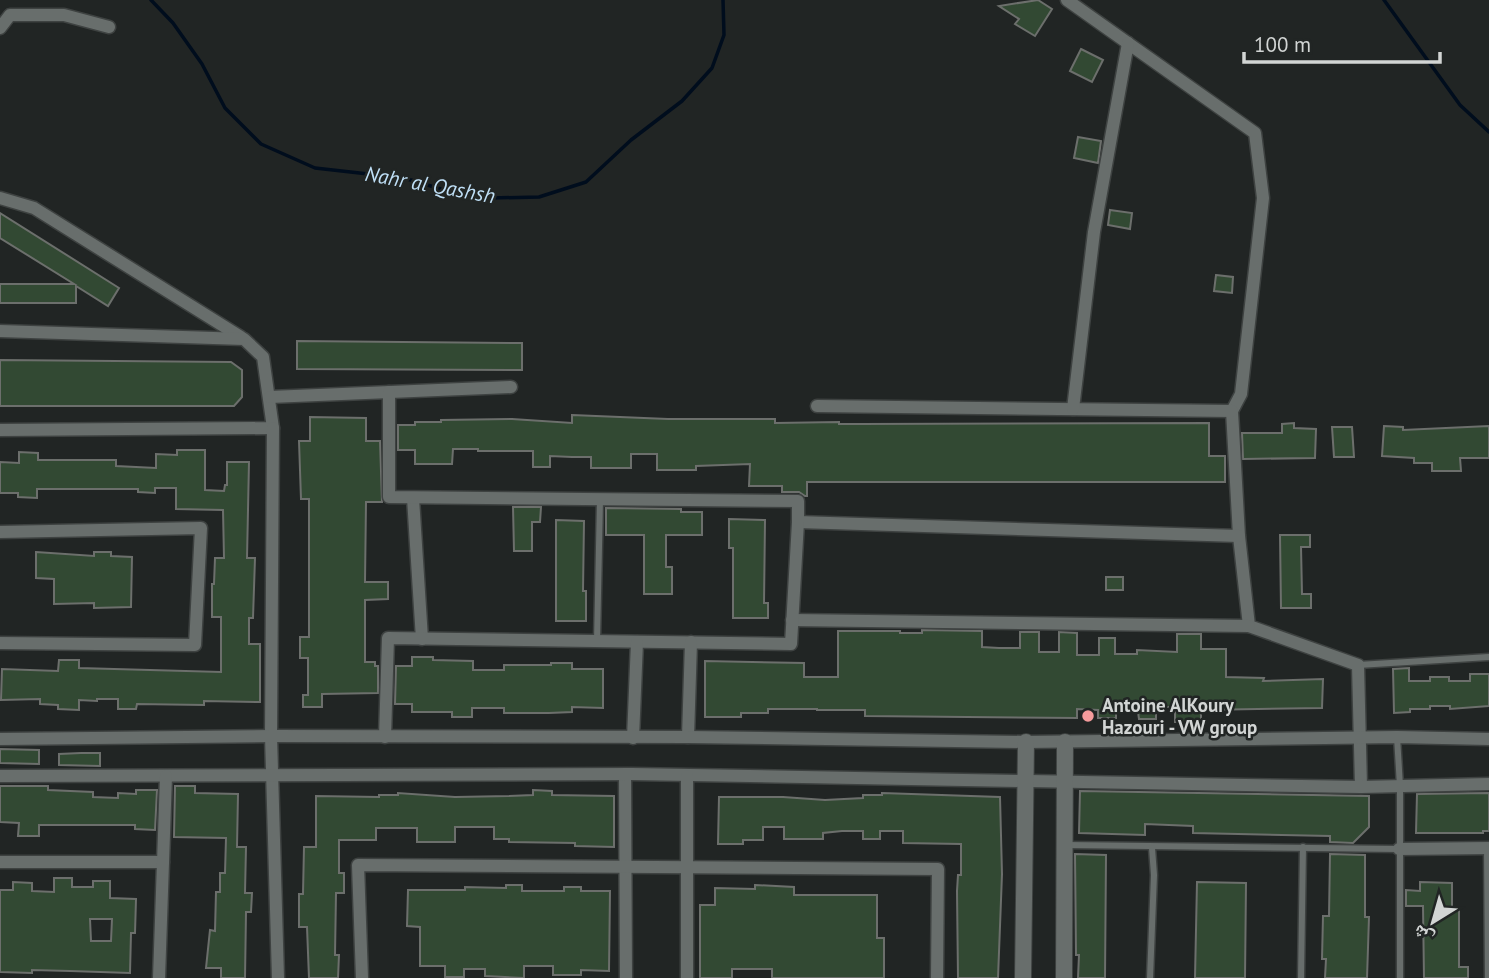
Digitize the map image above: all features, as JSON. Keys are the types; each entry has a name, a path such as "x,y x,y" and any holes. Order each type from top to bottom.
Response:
{"street":[{"path":"1067,0 1255,133 1263,198 1241,394 1231,411 1238,536 1249,626"},
{"path":"0,28 10,15 65,15 109,27"},
{"path":"1073,409 1094,232 1128,43"},
{"path":"0,198 34,208 244,339 264,357 273,428 271,736 278,978"},
{"path":"0,331 244,339"},
{"path":"270,397 511,387"},
{"path":"385,737 388,638 791,644 798,522 798,501 389,497 389,392"},
{"path":"817,406 1231,411"},
{"path":"0,430 273,428"},
{"path":"413,498 422,639"},
{"path":"798,522 1238,536"},
{"path":"0,532 201,528 195,645 0,643"},
{"path":"793,620 1249,626 1358,665 1361,787"},
{"path":"633,738 637,642"},
{"path":"688,737 691,642"},
{"path":"0,739 271,736 688,737 1026,742 1359,737 1489,739"},
{"path":"1023,978 1026,742"},
{"path":"1064,978 1065,742"},
{"path":"625,775 625,978"},
{"path":"0,776 625,775 1361,787 1489,784"},
{"path":"159,978 166,776"},
{"path":"687,776 687,978"},
{"path":"1399,849 1488,848"},
{"path":"0,862 163,862"},
{"path":"362,978 358,865 938,869 937,978"}],"lane":[{"path":"597,641 600,500"},
{"path":"1358,665 1489,657"},
{"path":"1397,737 1400,786 1399,978"},
{"path":"1066,845 1399,849"},
{"path":"1301,978 1303,847"},
{"path":"1150,978 1154,875 1152,848"},
{"path":"1488,848 1488,978"}],"building":[{"path":"1038,0 1052,9 1035,36 1015,24 1019,19 999,6"},
{"path":"1081,49 1103,60 1092,82 1070,71"},
{"path":"1078,137 1101,141 1098,163 1074,158"},
{"path":"1110,210 1132,213 1130,229 1108,225"},
{"path":"0,213 119,288 108,306 76,286 76,303 0,303 0,284 74,284 0,238"},
{"path":"1216,275 1233,277 1232,293 1214,291"},
{"path":"297,341 522,343 522,370 297,369"},
{"path":"0,360 231,362 242,370 242,397 234,406 0,406"},
{"path":"572,415 668,419 775,419 775,423 839,424 1209,423 1209,456 1225,456 1225,482 807,482 805,496 799,492 782,492 782,486 749,486 750,464 696,466 696,470 657,470 657,454 631,454 631,468 591,468 591,457 550,456 550,467 533,467 533,451 453,449 452,464 415,464 415,450 398,450 398,425 441,420 512,419 572,423"},
{"path":"310,417 366,418 366,441 380,441 382,502 366,502 365,582 388,582 388,599 365,600 365,662 375,662 375,666 378,666 378,693 322,694 322,707 303,707 303,695 308,695 308,658 300,658 300,637 309,637 309,499 301,499 299,441 310,441"},
{"path":"1294,423 1294,428 1316,429 1315,458 1243,459 1242,433 1282,433 1282,424"},
{"path":"1384,426 1403,427 1403,430 1489,426 1489,458 1460,458 1461,471 1432,471 1432,463 1414,463 1414,458 1382,456"},
{"path":"1332,427 1352,427 1354,457 1334,457"},
{"path":"177,450 205,450 205,490 224,491 227,485 227,462 249,462 247,558 255,558 253,618 249,618 249,644 260,644 260,702 137,704 136,709 118,709 118,699 97,699 79,700 79,710 58,709 58,705 40,704 40,699 1,700 2,669 58,671 59,660 79,660 79,668 221,672 221,617 212,617 212,584 215,558 224,558 223,510 176,509 176,488 155,488 155,493 138,492 138,489 37,489 37,498 18,497 18,493 0,493 0,462 19,463 19,452 38,453 38,460 116,460 116,466 156,468 156,454 177,455"},
{"path":"513,507 541,507 540,522 532,522 532,551 514,551"},
{"path":"606,508 681,509 681,512 702,512 702,535 666,535 666,567 672,567 672,594 644,594 644,535 606,535"},
{"path":"729,519 765,520 764,603 768,603 768,618 733,618 733,548 729,548"},
{"path":"556,520 584,521 583,591 586,591 586,621 556,621"},
{"path":"1280,535 1310,535 1310,547 1301,547 1302,594 1311,594 1311,608 1281,608"},
{"path":"36,552 94,556 94,552 111,552 111,556 132,557 131,607 94,608 94,603 54,604 54,579 36,578"},
{"path":"1106,577 1123,577 1123,590 1106,590"},
{"path":"922,630 982,631 982,647 999,648 1020,648 1020,632 1039,632 1039,652 1059,652 1059,632 1077,633 1077,655 1099,655 1099,638 1115,638 1115,654 1137,654 1137,650 1177,652 1177,634 1201,634 1201,649 1226,649 1226,677 1264,678 1263,681 1323,679 1322,708 1201,710 1201,722 1175,722 1175,707 1156,707 1156,719 1139,719 1138,712 1116,712 1116,718 1098,718 1098,710 1077,709 1077,718 865,716 865,710 817,709 768,709 768,713 741,713 741,717 705,717 705,661 804,663 804,677 838,677 838,631 922,633"},
{"path":"412,657 473,661 473,670 504,670 504,665 551,663 572,663 572,669 603,669 603,708 572,707 572,712 504,713 504,708 472,708 472,717 452,717 452,712 412,712 412,704 395,704 396,666 412,666"},
{"path":"1409,668 1409,681 1449,677 1449,681 1470,681 1470,674 1489,674 1489,706 1450,709 1450,706 1430,706 1430,709 1410,709 1410,712 1394,713 1393,669"},
{"path":"0,749 39,750 39,764 0,763"},
{"path":"100,753 100,766 59,765 59,754"},
{"path":"0,786 48,786 48,790 93,792 93,797 118,798 118,793 136,794 136,790 157,790 155,830 135,829 135,825 39,825 39,836 18,836 19,823 0,822"},
{"path":"175,786 195,786 195,793 238,794 237,847 246,847 245,893 252,893 251,912 246,912 245,978 221,978 221,968 206,968 210,930 215,931 216,892 220,892 220,873 225,873 226,838 174,837"},
{"path":"533,790 552,791 552,795 614,796 614,847 575,846 575,843 509,842 509,839 494,839 494,827 455,827 455,842 417,842 417,828 376,828 376,840 339,840 339,873 344,873 344,893 336,893 335,955 339,955 338,978 309,978 307,927 299,927 299,894 303,894 304,847 316,847 316,796 379,797 398,793 455,797 509,796 533,795"},
{"path":"1080,791 1369,796 1369,827 1353,843 1330,842 1330,836 1193,833 1193,826 1145,824 1145,835 1079,833"},
{"path":"882,793 1000,797 1002,874 998,978 958,978 957,891 958,875 961,875 961,844 903,843 903,831 880,831 880,839 863,839 863,831 842,831 823,833 823,839 784,839 784,827 763,827 763,840 743,840 743,844 718,844 719,797 825,800 863,798 863,795"},
{"path":"1489,793 1489,831 1416,833 1417,794"},
{"path":"1075,854 1106,855 1105,978 1078,978"},
{"path":"1330,854 1365,855 1365,917 1369,917 1367,978 1325,978 1326,959 1322,959 1323,916 1329,916"},
{"path":"54,878 72,878 72,887 93,887 93,881 110,881 110,898 136,899 135,933 131,933 130,973 32,970 32,973 0,972 0,890 13,890 13,882 32,883 32,891 54,892","holes":["90,919 112,919 111,941 91,941"]},
{"path":"1197,882 1246,883 1245,978 1195,978"},
{"path":"1420,882 1452,883 1452,910 1459,910 1459,967 1468,967 1468,978 1424,978 1423,906 1406,906 1406,890 1420,891"},
{"path":"506,885 522,885 522,891 564,891 564,887 581,887 581,891 610,891 609,971 581,970 581,975 553,975 553,966 524,966 524,978 485,976 485,969 464,969 464,977 445,977 445,966 420,966 420,927 407,926 408,890 506,888"},
{"path":"755,885 794,887 794,895 877,895 877,938 884,938 884,978 772,978 772,969 732,969 732,978 700,978 700,905 715,905 715,888 755,889"}],"waterway":[{"name":"Nahr al Qashsh","path":"151,0 173,23 202,64 225,108 261,144 315,168 404,178 451,192 491,198 539,197 586,182 631,140 682,101 712,68 724,35 723,0"},
{"name":"Nahr al Qashsh","path":"1384,0 1460,105 1489,132"}],"place":[{"name":"Antoine AlKoury Hazouri - VW group","path":"1088,716"}]}
